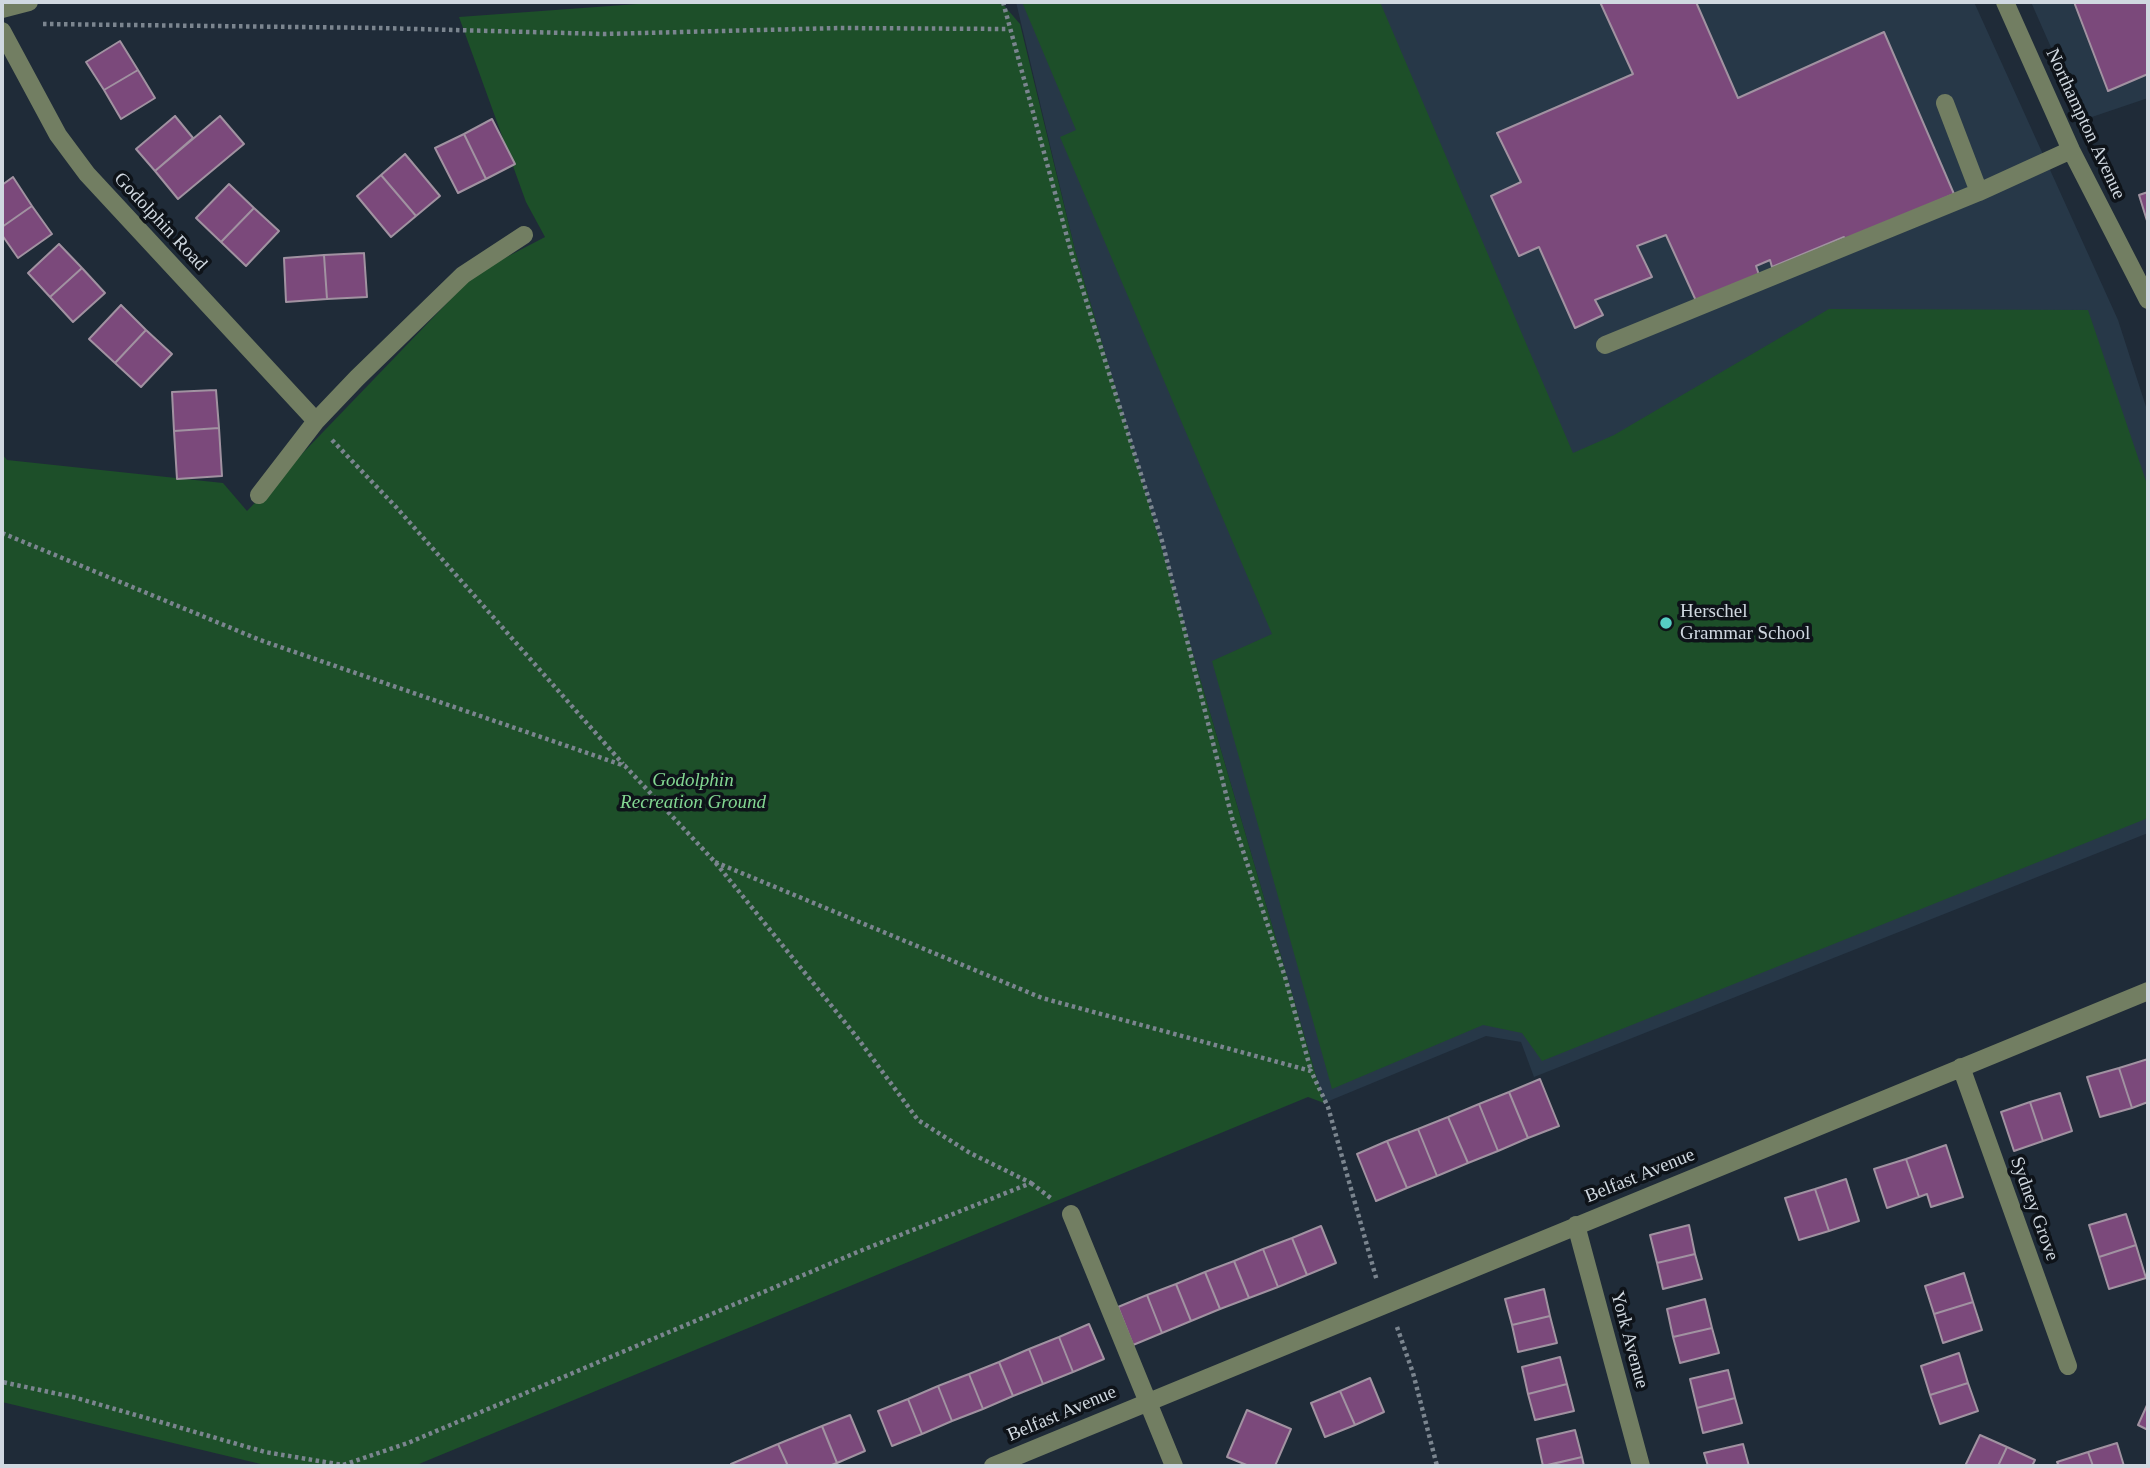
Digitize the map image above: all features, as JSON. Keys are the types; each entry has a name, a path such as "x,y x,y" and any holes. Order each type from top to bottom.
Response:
{"street":[{"path":"2,9 29,2"},
{"name":"Northampton Avenue","path":"2005,2 2071,150 2148,300"},
{"name":"Godolphin Road","path":"2,31 58,135 87,174 316,421"},
{"path":"1945,103 1979,192"},
{"path":"1605,345 1979,192 2071,150"},
{"path":"259,495 316,421 463,275 524,235"},
{"name":"Belfast Avenue","path":"993,1466 1386,1302 2148,991"},
{"name":"Sydney Grove","path":"1961,1067 2068,1366"},
{"name":"Belfast Avenue","path":"1071,1214 1148,1401"},
{"name":"York Avenue","path":"1576,1225 1641,1466"},
{"path":"1148,1401 1174,1466"}],"path":[{"path":"1003,2 1008,29 1073,259 1162,541 1232,818 1285,977 1311,1071 1328,1107 1360,1226 1413,1373 1437,1466"},
{"path":"41,24 603,34 838,28 1008,29"},
{"path":"2,1382 73,1397 265,1452 343,1465 408,1443 860,1251 1031,1183 970,1153 918,1120 856,1036 715,862 316,421"},
{"path":"2,533 260,640 625,765"},
{"path":"715,862 1042,998 1311,1071"}],"shaded area":[{"name":"Herschel Grammar School","path":"1016,2 1974,2 2118,320 2148,413 2148,833 1534,1077 1521,1042 1486,1036 1324,1103 1075,250"},
{"path":"2031,2 2148,2 2148,98 2083,120"}],"green space":[{"name":"Godolphin Recreation Ground","path":"665,2 1001,2 1020,24 1075,250 1324,1103 1308,1097 414,1466 269,1466 2,1402 2,454 7,460 223,483 247,511 476,273 545,237 526,202 459,17"},
{"name":"Herschel Grammar School","path":"1022,2 1380,2 1573,453 1614,435 1829,309 2088,310 2148,487 2148,818 1542,1061 1522,1033 1483,1025 1332,1089 1212,661 1272,634 1060,137 1076,130"}],"building":[{"path":"1600,2 1696,2 1738,98 1884,32 1954,194 1847,241 1844,237 1772,267 1770,260 1756,266 1760,278 1697,303 1666,235 1637,246 1652,277 1595,300 1603,315 1575,328 1539,247 1519,256 1491,196 1521,182 1497,133 1633,74"},
{"path":"2074,2 2148,2 2148,74 2108,91"},
{"path":"120,41 138,70 104,90 86,62"},
{"path":"138,70 155,98 121,119 104,90"},
{"path":"175,116 193,138 155,171 136,149"},
{"path":"220,116 244,144 178,199 155,171"},
{"path":"492,119 515,164 486,179 464,134"},
{"path":"464,134 486,179 458,193 435,148"},
{"path":"405,154 440,196 416,216 381,175"},
{"path":"381,175 416,216 391,237 357,196"},
{"path":"13,177 32,206 2,227 2,185"},
{"path":"229,184 254,208 221,242 196,218"},
{"path":"2148,192 2148,224 2139,195"},
{"path":"32,206 52,234 18,258 2,235 2,227"},
{"path":"254,208 279,231 246,266 221,242"},
{"path":"59,244 82,268 50,297 28,273"},
{"path":"364,253 367,297 327,299 324,255"},
{"path":"324,255 327,299 286,302 284,258"},
{"path":"82,268 105,293 73,322 50,297"},
{"path":"121,305 146,330 115,363 89,339"},
{"path":"146,330 172,354 141,387 115,363"},
{"path":"216,390 219,428 174,431 172,392"},
{"path":"219,428 222,476 177,479 174,431"},
{"path":"2148,1059 2148,1102 2132,1108 2119,1068"},
{"path":"2119,1068 2132,1108 2100,1117 2087,1077"},
{"path":"1540,1079 1559,1126 1528,1138 1509,1092"},
{"path":"1509,1092 1528,1138 1498,1151 1479,1104"},
{"path":"2060,1093 2072,1131 2043,1141 2030,1102"},
{"path":"2030,1102 2043,1141 2014,1151 2001,1112"},
{"path":"1479,1104 1498,1151 1468,1163 1448,1117"},
{"path":"1448,1117 1468,1163 1437,1176 1418,1129"},
{"path":"1418,1129 1437,1176 1407,1188 1387,1141"},
{"path":"1387,1141 1407,1188 1376,1201 1357,1154"},
{"path":"1946,1145 1963,1197 1931,1207 1927,1194 1919,1197 1906,1159"},
{"path":"1906,1159 1919,1197 1887,1208 1874,1169"},
{"path":"1846,1179 1859,1221 1829,1231 1815,1189"},
{"path":"1815,1189 1829,1231 1799,1240 1785,1198"},
{"path":"2126,1214 2136,1245 2099,1257 2089,1225"},
{"path":"1689,1225 1695,1254 1657,1263 1650,1235"},
{"path":"1321,1226 1336,1263 1307,1275 1292,1238"},
{"path":"1292,1238 1307,1275 1278,1287 1263,1249"},
{"path":"2136,1245 2146,1278 2109,1289 2099,1257"},
{"path":"1263,1249 1278,1287 1249,1298 1234,1261"},
{"path":"1695,1254 1702,1279 1663,1289 1657,1263"},
{"path":"1234,1261 1249,1298 1220,1309 1205,1272"},
{"path":"1205,1272 1220,1309 1191,1321 1176,1284"},
{"path":"1964,1273 1973,1302 1934,1314 1925,1286"},
{"path":"1176,1284 1191,1321 1162,1333 1147,1295"},
{"path":"1544,1289 1550,1316 1512,1325 1505,1299"},
{"path":"1147,1295 1162,1333 1133,1345 1118,1307"},
{"path":"1705,1299 1712,1328 1673,1337 1667,1309"},
{"path":"1973,1302 1982,1330 1943,1343 1934,1314"},
{"path":"1550,1316 1557,1343 1518,1352 1512,1325"},
{"path":"1089,1324 1104,1359 1073,1372 1059,1337"},
{"path":"1712,1328 1719,1353 1680,1363 1673,1337"},
{"path":"1059,1337 1073,1372 1043,1384 1029,1349"},
{"path":"1029,1349 1043,1384 1013,1396 999,1362"},
{"path":"1959,1353 1968,1383 1930,1395 1921,1366"},
{"path":"1560,1357 1567,1384 1528,1394 1522,1367"},
{"path":"999,1362 1013,1396 983,1409 969,1374"},
{"path":"1728,1370 1735,1398 1697,1408 1690,1379"},
{"path":"969,1374 983,1409 952,1421 938,1386"},
{"path":"1370,1378 1384,1412 1355,1425 1340,1391"},
{"path":"1968,1383 1978,1411 1940,1424 1930,1395"},
{"path":"1567,1384 1574,1411 1535,1420 1528,1394"},
{"path":"938,1386 952,1421 922,1434 908,1399"},
{"path":"1340,1391 1355,1425 1325,1437 1311,1403"},
{"path":"1735,1398 1742,1423 1703,1433 1697,1408"},
{"path":"908,1399 922,1434 892,1446 878,1411"},
{"path":"2148,1403 2148,1430 2138,1425"},
{"path":"1247,1410 1291,1429 1275,1466 1249,1466 1227,1457"},
{"path":"850,1415 865,1451 837,1463 822,1426"},
{"path":"822,1426 837,1463 829,1466 788,1466 778,1444"},
{"path":"1575,1430 1582,1457 1543,1466 1537,1439"},
{"path":"1980,1435 2007,1447 1998,1466 1965,1466"},
{"path":"2117,1443 2124,1466 2093,1466 2088,1452"},
{"path":"778,1444 788,1466 731,1464"},
{"path":"1743,1444 1749,1466 1708,1466 1704,1453"},
{"path":"2007,1447 2035,1460 2032,1466 1998,1466"},
{"path":"2088,1452 2093,1466 2059,1466 2057,1462"},
{"path":"1582,1457 1584,1466 1544,1466"}],"place":[{"name":"Herschel Grammar School","path":"1666,623"}]}
